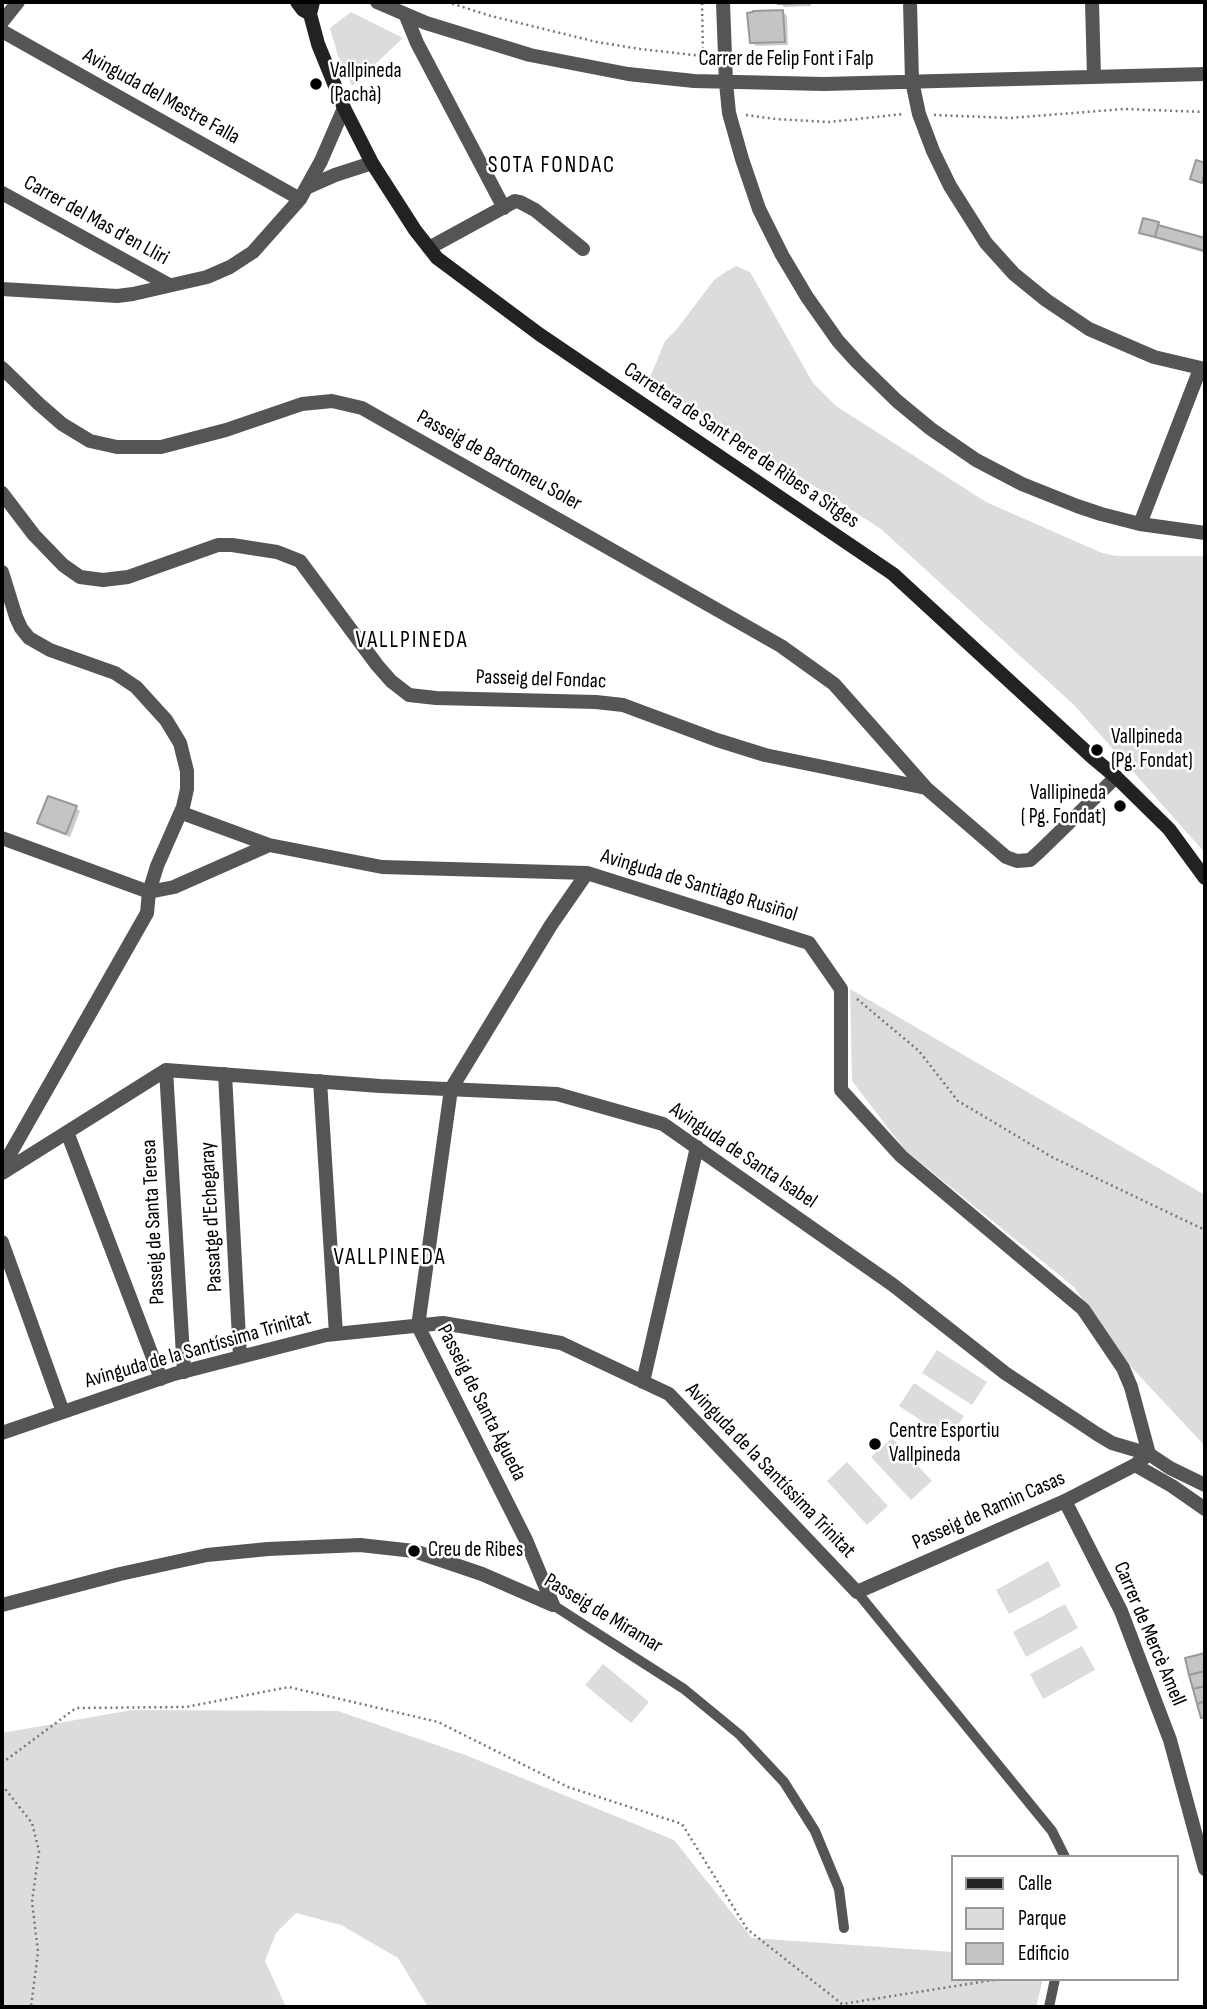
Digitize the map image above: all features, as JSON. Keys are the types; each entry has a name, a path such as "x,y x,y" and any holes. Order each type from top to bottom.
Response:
{"street":[{"path":"2,22 18,2"},
{"name":"Carretera de Sant Pere de Ribes a Sitges","path":"297,2 303,10 312,8 318,44 344,108 372,163 415,230 437,258 539,334 893,574 1116,777 1169,829 1205,878"},
{"name":"Carrer de Felip Font i Falp","path":"377,2 406,16 530,55 628,74 694,81 824,84 1205,74"},
{"path":"723,2 729,113 754,193 782,255 807,297 838,341 857,362 917,418 976,460 1047,495 1140,524 1205,533"},
{"path":"910,2 912,81 919,114 933,151 966,214 986,243 1014,274 1088,329 1154,357 1203,369 1140,524"},
{"path":"1092,2 1094,77"},
{"path":"406,16 417,43 503,208"},
{"name":"Avinguda del Mestre Falla","path":"2,31 304,193"},
{"path":"2,289 132,295 207,277 245,257 304,193 344,108"},
{"path":"304,193 335,176 372,163"},
{"name":"Carrer del Mas d'en Lliri","path":"2,193 169,285"},
{"path":"429,248 515,201 520,201 536,210 583,249"},
{"name":"Passeig de Bartomeu Soler","path":"2,368 62,424 90,441 117,447 161,447 226,430 302,404 332,401 362,408 781,646 834,684 926,788"},
{"name":"Passeig del Fondac","path":"2,493 34,535 63,565 80,577 103,580 128,577 218,545 277,552 300,561 377,665 409,695 623,705 765,755 926,788 1006,857 1017,861 1030,860 1116,777"},
{"path":"2,572 16,617 29,638 50,650 115,673 136,687 166,720 180,743 187,771 187,789 182,813 158,866 149,892 147,913 2,1170"},
{"name":"Avinguda de Santiago Rusiñol","path":"182,813 269,845 382,867 587,873 809,943 841,989 841,1090 901,1156 1083,1309 1123,1368 1131,1387 1149,1454"},
{"path":"2,838 149,892 174,887 269,845"},
{"name":"Passeig de Santa Àgueda","path":"554,1605 526,1540 418,1326 451,1089 551,925 587,873"},
{"path":"2,1170 166,1070"},
{"name":"Avinguda de Santa Isabel","path":"166,1070 557,1094 663,1124 893,1285 1005,1373 1112,1443 1149,1454 1205,1485"},
{"name":"Passeig de Santa Teresa","path":"166,1070 184,1372"},
{"name":"Passatge d'Echegaray","path":"225,1074 240,1357"},
{"path":"320,1081 336,1334"},
{"path":"67,1132 161,1379"},
{"path":"643,1382 697,1147"},
{"path":"2,1242 63,1412"},
{"name":"Avinguda de la Santíssima Trinitat","path":"2,1433 184,1372 326,1335 443,1323 561,1343 669,1394 857,1591"},
{"name":"Passeig de Ramin Casas","path":"857,1591 1065,1501 1135,1465 1149,1454"},
{"path":"1135,1465 1205,1509"},
{"name":"Carrer de Mercè Amell","path":"1065,1501 1121,1611 1170,1740 1205,1869"},
{"name":"Passeig de Miramar","path":"2,1605 120,1574 207,1555 360,1545 414,1551 482,1574 554,1605"}],"lane":[{"name":"Avinguda de la Santíssima Trinitat","path":"857,1591 1052,1831 1064,1855"},
{"name":"Passeig de Miramar","path":"554,1605 684,1689 740,1735 784,1782 815,1831 839,1889 844,1928"},
{"path":"1049,2007 1055,1981"}],"path":[{"name":"Carrer de Felip Font i Falp","path":"447,2 491,16 597,42 724,58"},
{"path":"694,81 703,56 702,2"},
{"path":"729,113 776,120 820,122 907,113 1010,118 1124,109 1205,112"},
{"path":"856,998 919,1051 958,1101 1052,1157 1205,1230"},
{"path":"2,1763 76,1708 186,1707 289,1687 438,1721 568,1787 682,1824 747,1929 842,2004 987,1981"},
{"path":"2,1785 32,1823 39,1850 32,1902 38,1952 31,2007"}],"green space":[{"path":"351,12 403,38 352,86 338,56 330,28"},
{"path":"736,266 750,272 813,383 836,406 986,502 1102,553 1117,556 1205,556 1205,853 1074,705 881,529 649,380 665,341 714,280"},
{"path":"850,989 1205,1195 1205,1446 1132,1368 1074,1287 905,1150 852,1081"},
{"path":"937,1350 987,1382 972,1405 922,1373"},
{"path":"914,1383 964,1416 949,1439 899,1406"},
{"path":"892,1438 932,1481 911,1500 871,1457"},
{"path":"847,1462 888,1506 867,1525 827,1481"},
{"path":"1048,1561 1061,1586 1009,1614 996,1590"},
{"path":"1065,1604 1078,1628 1026,1657 1013,1632"},
{"path":"1082,1646 1095,1670 1043,1699 1030,1674"},
{"path":"603,1664 649,1702 631,1723 585,1685"},
{"path":"132,1710 338,1711 468,1756 674,1840 752,1938 951,1952 951,1981 1042,1981 1036,2007 428,2007 398,1958 341,1925 296,1913 276,1933 265,1961 286,2007 2,2007 2,1733"}],"building":[{"path":"808,2 808,3 778,4"},
{"path":"783,10 785,42 750,43 747,13"},
{"path":"1196,160 1205,163 1202,183 1190,179"},
{"path":"1143,218 1159,222 1155,237 1139,233"},
{"path":"1158,225 1205,238 1205,251 1155,237"},
{"path":"48,796 77,806 66,834 37,823"},
{"path":"1205,1653 1205,1671 1189,1675 1185,1658"},
{"path":"1205,1671 1205,1686 1193,1689 1189,1675"},
{"path":"1205,1686 1205,1701 1197,1704 1193,1689"},
{"path":"1205,1701 1205,1717 1201,1718 1197,1704"}],"place":[{"name":"Vallpineda (Pachà)","path":"316,84"},
{"name":"Vallpineda (Pg. Fondat)","path":"1097,750"},
{"name":"Vallipineda ( Pg. Fondat)","path":"1120,806"},
{"name":"Centre Esportiu Vallpineda","path":"875,1444"},
{"name":"Creu de Ribes","path":"414,1551"}],"district":[{"name":"SOTA FONDAC","path":"552,166"},
{"name":"VALLPINEDA","path":"412,641"},
{"name":"VALLPINEDA","path":"390,1258"}]}
